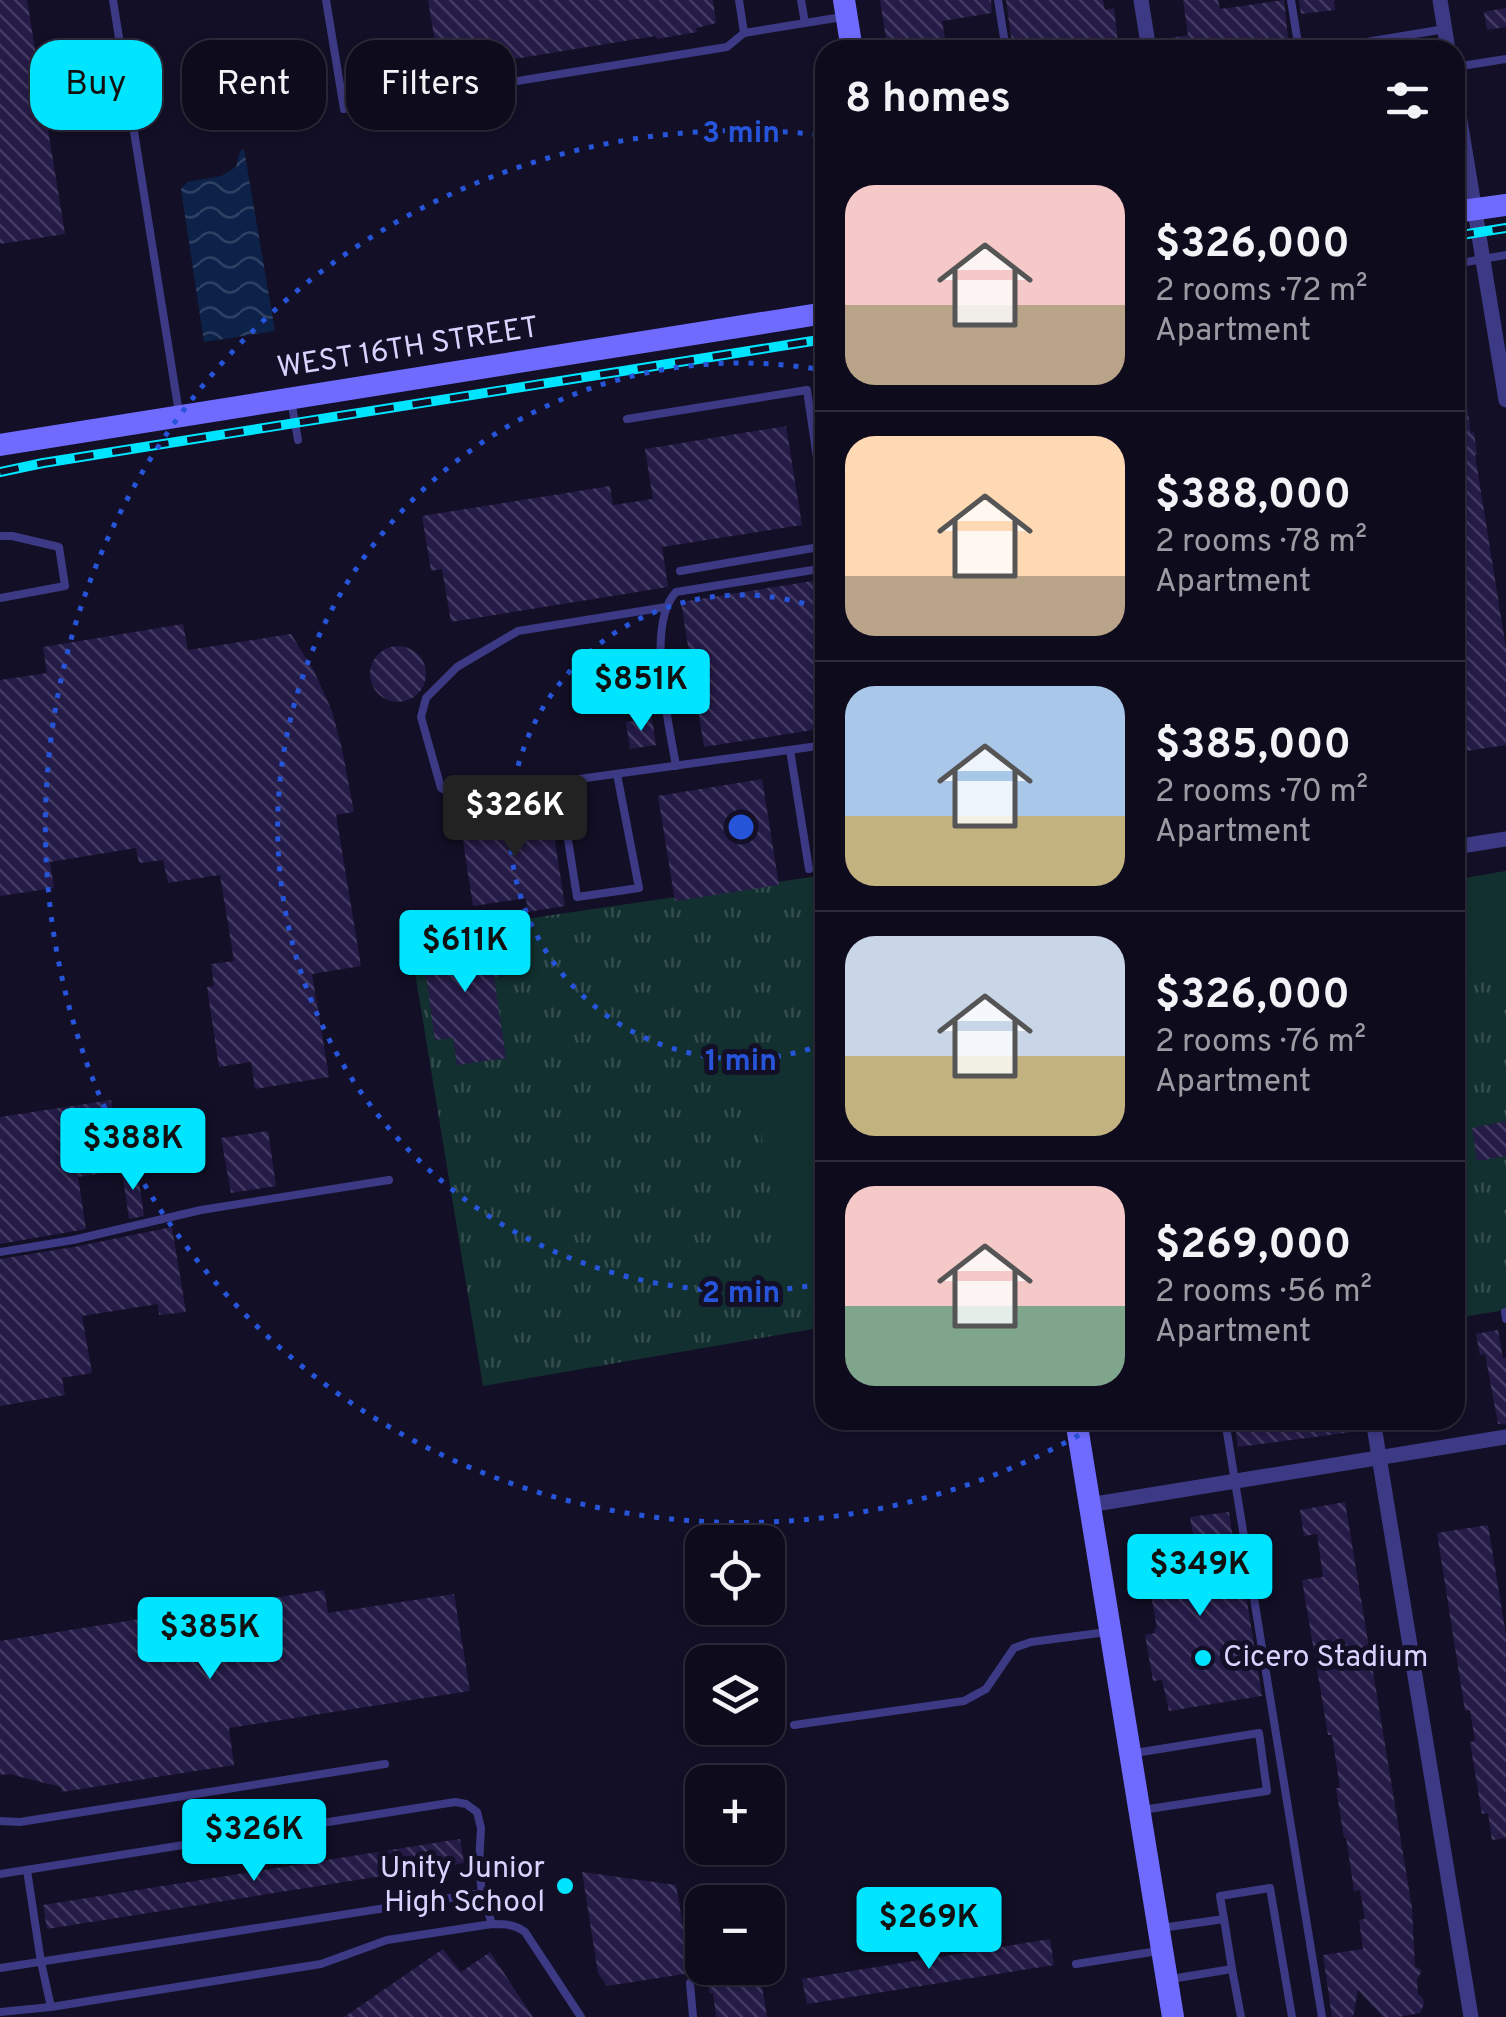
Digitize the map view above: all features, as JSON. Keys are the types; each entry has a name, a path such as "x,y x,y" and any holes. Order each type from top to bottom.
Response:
{"street":[{"path":"1140,0 1147,40"},
{"path":"1440,0 1446,40"},
{"path":"845,8 850,40"},
{"path":"1506,204 1465,211 1483,259 1506,400"},
{"name":"WEST 16TH STREET","path":"0,445 815,315"},
{"path":"1465,846 1506,840"},
{"path":"1078,1430 1173,2017"},
{"path":"1375,1430 1471,2017"},
{"path":"1089,1505 1506,1437"}],"lane":[{"path":"113,0 180,417"},
{"path":"326,0 344,109 727,47 744,33 805,23 845,8"},
{"path":"739,0 744,33"},
{"path":"801,0 805,23"},
{"path":"998,0 1004,40"},
{"path":"1291,0 1297,40"},
{"path":"1382,40 1445,30"},
{"path":"1465,65 1506,59"},
{"path":"1465,262 1506,256"},
{"path":"627,418 807,390 815,445"},
{"path":"291,398 298,440"},
{"path":"0,536 59,547 65,586 0,598"},
{"path":"680,571 815,548"},
{"path":"676,766 662,686 661,639 666,607 676,592 815,570"},
{"path":"666,607 518,631 458,667 426,698 421,717 441,788 456,796 815,747"},
{"path":"790,750 809,870"},
{"path":"559,782 577,898 639,888 617,774"},
{"path":"0,1252 73,1240 200,1210 389,1180"},
{"path":"1227,1430 1322,2017"},
{"path":"794,1724 964,1701 986,1689 1014,1648 1031,1642 1110,1632"},
{"path":"1130,1754 1258,1733 1267,1791 1139,1810"},
{"path":"0,1821 20,1822 385,1764"},
{"path":"0,1874 455,1802 477,1812 481,1828 482,1893 492,1924"},
{"path":"27,1870 40,1962 51,2007"},
{"path":"1240,2017 1220,1896 1270,1888 1292,2017"},
{"path":"0,1968 482,1893"},
{"path":"1076,1964 1224,1920"},
{"path":"0,2012 321,1964 387,1940 492,1924 518,1926 524,1932 581,2017"},
{"path":"1167,1980 1232,1969"},
{"path":"690,1985 693,2017"}],"green space":[{"path":"1506,871 1506,1310 1465,1316 1465,878"},
{"path":"1506,871 1506,965 1465,972 1465,878"},
{"path":"815,876 815,1329 483,1386 409,936"},
{"path":"815,1035 815,1305 790,1309 747,1046"}],"water":[{"path":"244,149 275,331 204,342 181,189 187,182 221,176 236,167"}],"building":[{"path":"0,0 27,0 33,40 30,40 30,130 48,130 65,234 0,244"},
{"path":"428,0 713,0 716,23 696,28 697,32 515,59 515,40 435,40"},
{"path":"880,0 991,0 992,13 942,21 945,40 886,40"},
{"path":"1006,0 1103,0 1105,10 1114,8 1118,40 1012,40"},
{"path":"1183,0 1218,0 1220,9 1284,0 1288,38 1159,40 1188,35"},
{"path":"1299,0 1334,0 1335,10 1301,14"},
{"path":"1506,8 1506,27 1487,30 1484,12"},
{"path":"1465,392 1506,648 1506,745 1467,751"},
{"path":"786,426 802,525 662,547 668,587 451,622 442,569 431,571 422,516 610,486 613,505 653,499 645,449"},
{"path":"815,581 815,730 704,747 681,602"},
{"path":"183,624 188,650 291,634 332,711 354,812 336,815 361,966 312,974 329,1077 255,1089 251,1062 219,1067 207,987 214,986 211,964 234,961 220,875 168,883 163,860 139,863 136,848 50,862 54,888 0,896 0,680 47,673 43,647"},
{"path":"398,646 417,655 426,674 417,693 398,702 379,693 370,674 379,655"},
{"path":"652,718 656,745 630,749 626,722"},
{"path":"762,779 779,885 675,901 658,796"},
{"path":"549,803 565,906 528,912 526,898 473,906 461,828 514,818 513,810"},
{"path":"486,931 490,954 503,952 506,976 494,977 506,1058 457,1065 453,1038 435,1040 421,940"},
{"path":"111,1100 122,1170 78,1177 86,1229 0,1244 0,1117"},
{"path":"1506,1121 1506,1156 1477,1161 1472,1128"},
{"path":"268,1131 276,1186 231,1193 221,1138"},
{"path":"137,1168 144,1216 129,1219 122,1170"},
{"path":"172,1227 186,1312 159,1315 158,1304 82,1316 92,1373 62,1378 65,1395 0,1406 0,1259"},
{"path":"1498,1330 1506,1358 1506,1424 1498,1424 1485,1354 1480,1355 1476,1334"},
{"path":"1236,1430 1353,1432 1238,1447"},
{"path":"1345,1502 1412,1908 1415,1966 1422,1971 1417,1979 1418,1994 1424,2004 1420,2013 1399,2017 1383,2017 1358,1990 1353,2017 1332,2017 1323,1955 1363,1949 1359,1920 1365,1919 1360,1890 1354,1891 1344,1838 1332,1735 1328,1735 1302,1580 1323,1577 1317,1534 1304,1536 1300,1510"},
{"name":"Cicero Stadium","path":"1229,1512 1262,1696 1169,1711 1162,1680 1153,1681 1145,1635 1155,1633 1157,1628 1150,1590 1137,1592 1132,1555 1195,1546 1190,1517"},
{"path":"1488,1525 1506,1635 1506,1838 1492,1840 1488,1813 1482,1814 1470,1742 1475,1741 1470,1710 1465,1711 1437,1533"},
{"path":"324,1590 328,1613 454,1594 470,1691 229,1728 234,1765 62,1792 61,1787 0,1775 0,1641"},
{"path":"460,1839 464,1863 47,1929 43,1905"},
{"path":"582,1872 676,1885 685,1938 685,1974 607,1986 598,1973"},
{"path":"1050,1939 1054,1965 807,2004 802,1979"},
{"path":"443,1949 461,1972 490,1952 533,2017 344,2017"},
{"path":"708,1985 762,1985 767,2017 716,2017 713,1993 710,1994"}],"railway":[{"path":"1465,234 1506,228"},
{"path":"0,472 815,341"}],"place":[{"name":"Cicero Stadium","path":"1203,1658"},
{"name":"Unity Junior High School","path":"565,1886"}]}
